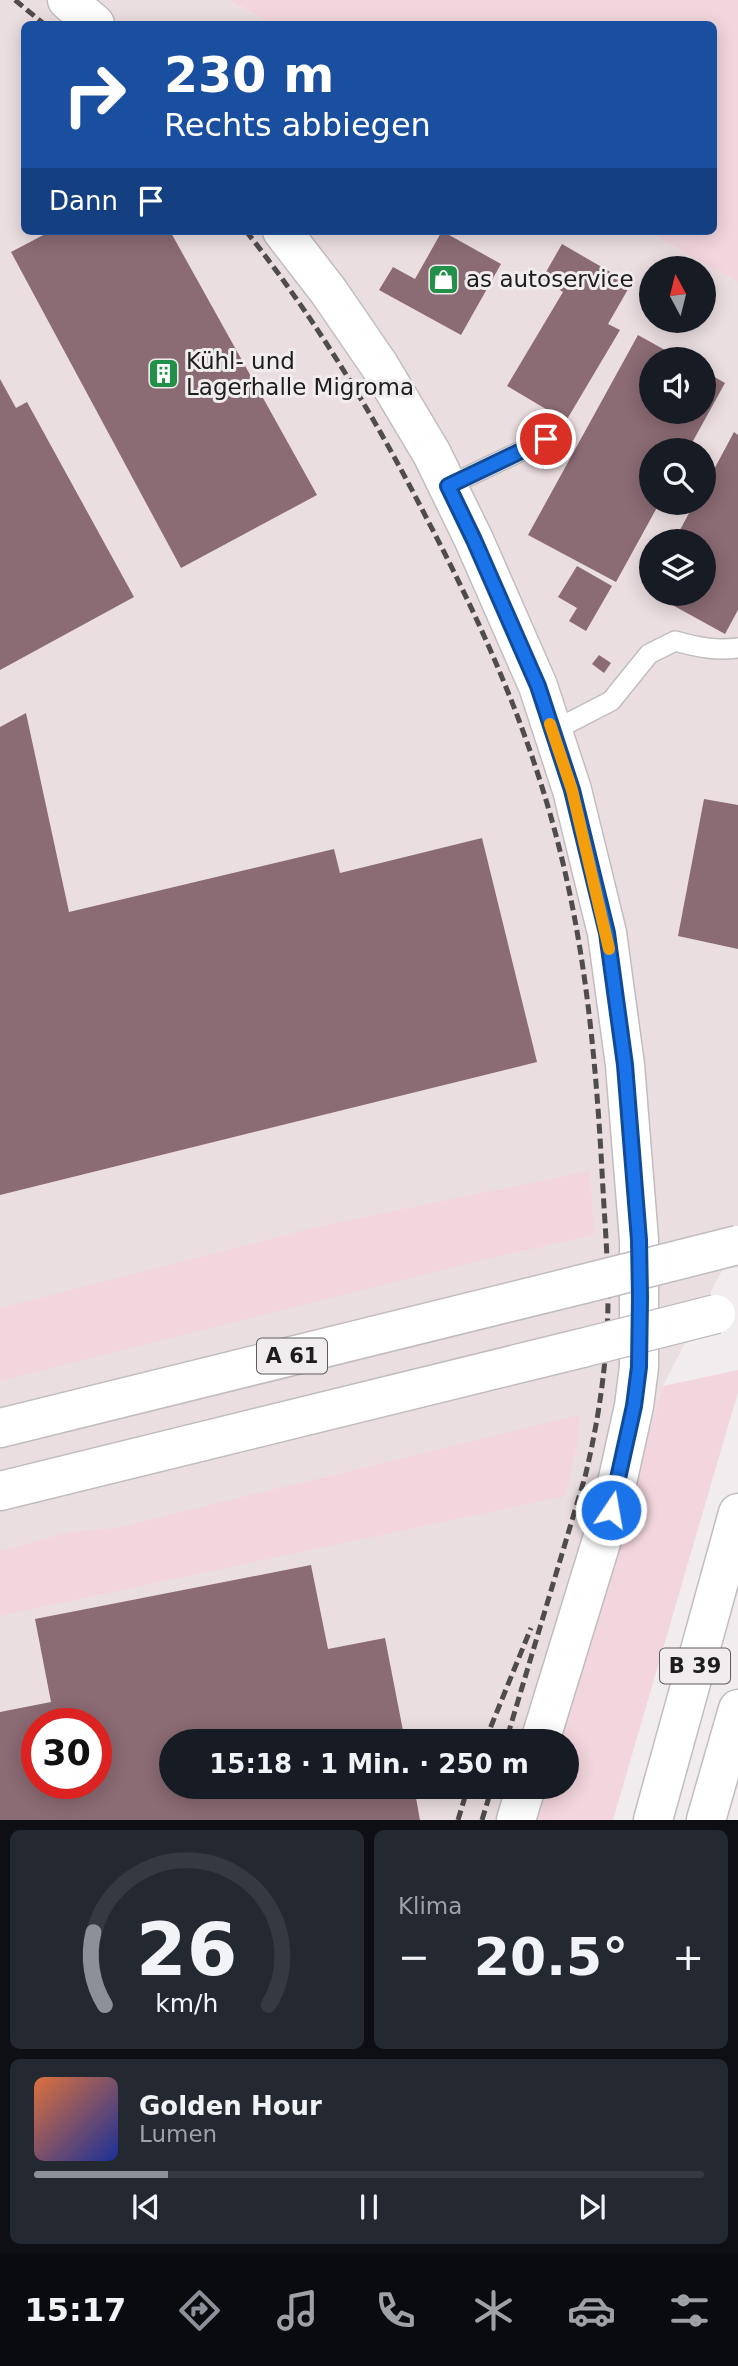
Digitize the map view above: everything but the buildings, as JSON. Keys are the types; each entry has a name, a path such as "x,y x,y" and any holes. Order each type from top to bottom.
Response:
{"main road":[{"path":"67,0 91,21"},
{"path":"285,235 379,365 432,454 474,540 538,686 572,790 607,933 625,1065 639,1240 639,1367 634,1406 611,1510 544,1729"},
{"name":"A 61","path":"0,1428 738,1245"},
{"path":"0,1490 731,1311"},
{"name":"B 39","path":"653,1820 738,1513"},
{"name":"B 39","path":"706,1820 738,1709"},
{"path":"516,1820 522,1799"}],"lane":[{"path":"448,486 546,439"},
{"path":"552,731 611,701 649,654 675,641 702,648 738,648"}],"shaded area":[{"path":"0,0 229,0 268,21 21,21 21,235 653,235 691,256 639,256 639,333 716,333 716,270 738,282 738,1239 663,1386 563,1729 159,1729 159,1799 542,1799 536,1820 0,1820"},
{"path":"229,0 738,0 738,282 716,270 716,256 691,256 653,235 717,235 717,21 268,21"},
{"path":"590,1171 594,1235 474,1262 0,1381 0,1308 320,1226"},
{"path":"738,1370 738,1392 613,1820 536,1820 542,1799 579,1799 579,1729 563,1729 663,1386"},
{"path":"579,1415 577,1444 565,1496 0,1616 0,1551 70,1532 116,1528"}],"railway":[{"path":"15,0 40,21"},
{"path":"249,235 344,370 407,481 467,598 503,679 534,762 559,847 576,927 593,1049 600,1130 608,1298 606,1343 598,1410 585,1477 510,1729"},
{"path":"490,1729 531,1628"},
{"path":"458,1820 464,1799"},
{"path":"482,1820 488,1799"}],"slow traffic":[{"path":"550,724 572,790 609,949"}],"place":[{"name":"as autoservice","path":"443,279"},
{"name":"Kühl- und Lagerhalle Migroma","path":"163,374"}],"route":[{"path":"546,439 448,486 538,686 572,790 607,933 625,1065 639,1240 640,1297 639,1367 634,1406 611,1510"}]}
